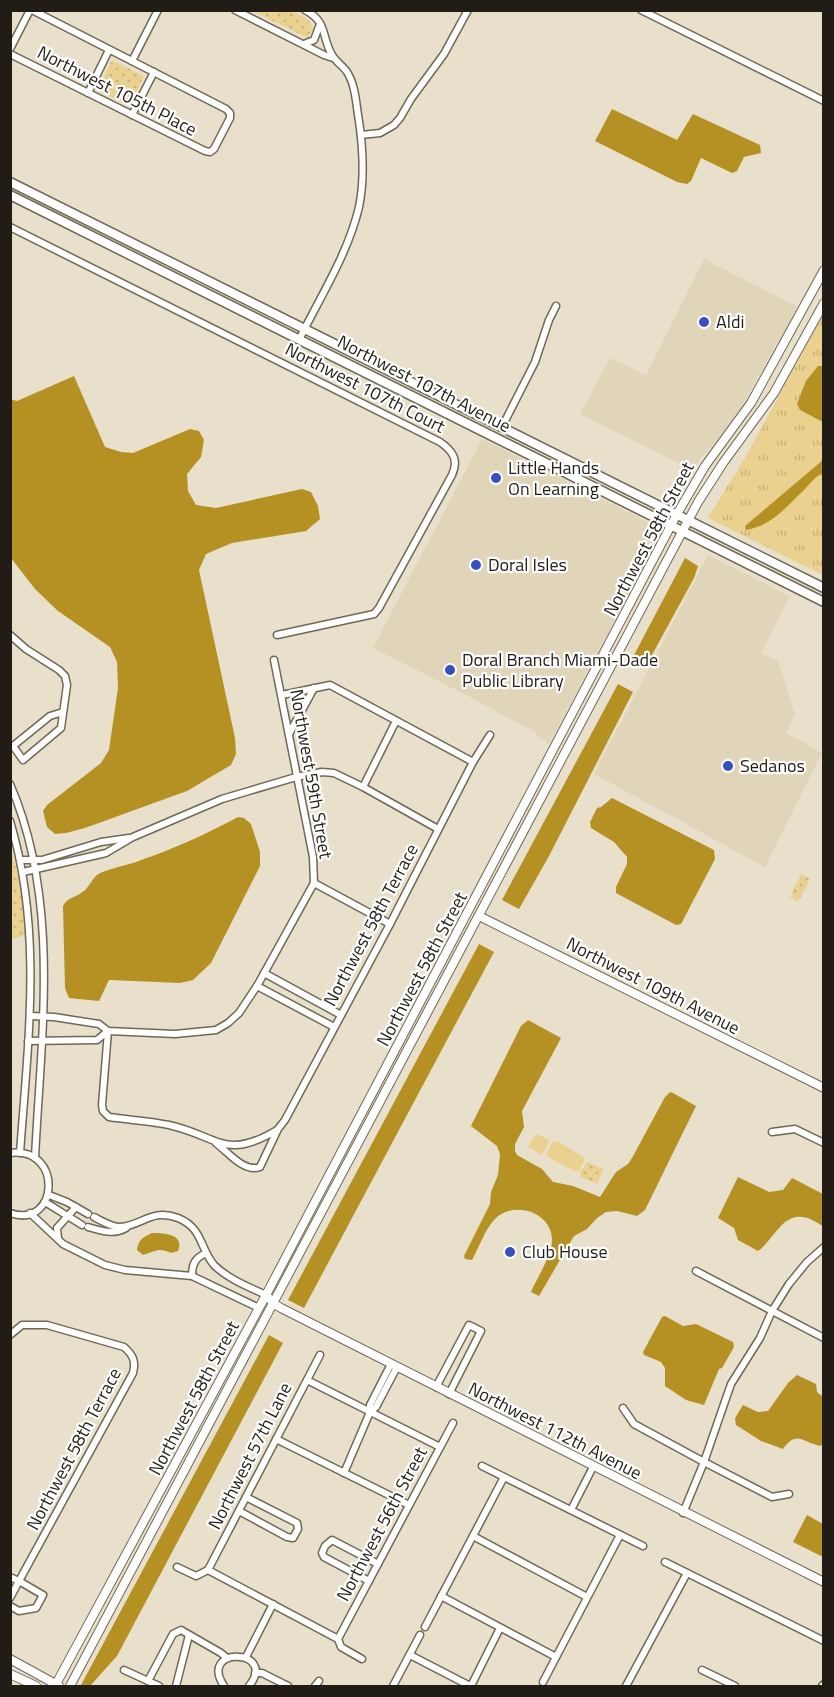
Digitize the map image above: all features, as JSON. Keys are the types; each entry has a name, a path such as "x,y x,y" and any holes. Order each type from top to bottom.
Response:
{"main road":[{"name":"Northwest 107th Avenue","path":"10,182 824,588"},
{"name":"Northwest 107th Avenue","path":"10,195 824,602"}],"street":[{"path":"10,49 31,10 154,72 132,115"},
{"path":"132,61 158,10"},
{"path":"235,10 333,58"},
{"path":"299,340 347,242 356,215 363,166 354,89 347,72 333,58 321,22 305,10"},
{"path":"361,135 380,132 394,125 400,118 444,54 468,10"},
{"path":"641,10 824,101"},
{"path":"303,45 310,44 314,40 321,22"},
{"path":"88,93 109,50"},
{"name":"Northwest 105th Place","path":"10,54 205,152 210,152 214,149 230,118 230,112 154,72"},
{"name":"Northwest 107th Court","path":"10,227 449,447 456,463 452,475 380,608 374,614 277,635"},
{"name":"Northwest 58th Street","path":"57,1685 266,1295 677,514 705,466 751,403 824,270"},
{"name":"Northwest 58th Street","path":"70,1686 688,520 723,463 774,393 824,303"},
{"path":"502,427 535,362 556,306"},
{"path":"10,635 64,676 67,690 62,725 23,760 13,746 50,716 63,712"},
{"name":"Northwest 59th Street","path":"108,1031 175,1034 216,1030 228,1023 257,986 314,883 313,858 274,660"},
{"path":"282,695 330,685 473,762"},
{"path":"289,734 314,688"},
{"path":"363,787 396,721"},
{"name":"Northwest 58th Terrace","path":"216,1143 246,1167 254,1170 260,1167 390,924 473,762 490,735"},
{"path":"23,872 106,854 133,837 222,799 296,777 322,772 334,773 363,787 438,829"},
{"path":"10,784 26,830 33,860 44,948 35,1158"},
{"path":"10,821 23,872 31,945 30,1016 20,1153"},
{"path":"20,860 33,860 72,852 101,842 133,837"},
{"path":"314,883 390,924"},
{"name":"Northwest 109th Avenue","path":"469,911 824,1088"},
{"path":"264,974 340,1015"},
{"path":"257,986 334,1027"},
{"path":"30,1016 99,1024 108,1031"},
{"path":"28,1041 97,1040 108,1031"},
{"path":"108,1031 102,1105 103,1111 109,1117 169,1125 216,1143 231,1146 246,1144 278,1130"},
{"path":"772,1132 795,1129 824,1143"},
{"path":"10,1154 20,1153 35,1158 49,1177 49,1195 45,1202 36,1211 13,1214 10,1221"},
{"name":"Northwest 112th Avenue","path":"49,1195 107,1224 120,1227 150,1216 164,1215 179,1219 192,1227 202,1240 206,1253 223,1272 266,1295 274,1304 683,1513 824,1582"},
{"name":"Northwest 112th Avenue","path":"45,1202 85,1226 103,1232 121,1231 134,1222"},
{"path":"58,1240 57,1228 76,1207"},
{"path":"30,1213 58,1240 78,1253 105,1265 192,1276 259,1308 274,1304"},
{"path":"683,1513 704,1462 731,1384 760,1338 772,1311 789,1284 807,1262 824,1247"},
{"path":"192,1276 194,1262 206,1253"},
{"path":"696,1271 824,1338"},
{"name":"Northwest 58th Terrace","path":"10,1335 22,1325 47,1324 124,1347 130,1352 135,1363 133,1373 10,1598"},
{"path":"436,1387 469,1325 481,1331 449,1394"},
{"name":"Northwest 57th Lane","path":"208,1570 320,1355"},
{"path":"344,1473 370,1412 370,1405 394,1366"},
{"path":"307,1380 440,1447"},
{"path":"623,1408 634,1424 704,1462 772,1497 789,1494"},
{"name":"Northwest 56th Street","path":"338,1639 453,1423"},
{"path":"276,1439 409,1505"},
{"path":"482,1466 643,1546"},
{"path":"571,1510 593,1467"},
{"path":"425,1627 504,1477"},
{"path":"238,1511 287,1537 293,1538 297,1533 297,1523 246,1497"},
{"path":"543,1682 620,1535"},
{"path":"473,1536 587,1597"},
{"path":"369,1581 324,1557 322,1553 325,1546 332,1540 378,1564"},
{"path":"665,1562 824,1641"},
{"path":"177,1567 196,1576 208,1570 338,1639 340,1647 362,1659"},
{"path":"626,1686 687,1573"},
{"path":"10,1577 43,1595 36,1608 19,1611 10,1606"},
{"path":"441,1596 556,1657"},
{"path":"246,1657 273,1604"},
{"path":"410,1655 471,1686 500,1628"},
{"path":"148,1682 177,1630 181,1630 226,1658"},
{"path":"176,1686 189,1635"},
{"path":"393,1686 420,1635"},
{"path":"224,1686 220,1680 221,1664 226,1658 239,1655 246,1657 254,1666 254,1681 249,1686"},
{"path":"10,1659 57,1685"},
{"path":"124,1670 159,1686"},
{"path":"702,1670 722,1684 735,1686"},
{"path":"255,1673 262,1673 288,1686"},
{"path":"10,1674 36,1686"}],"shaded area":[{"path":"612,109 677,140 693,114 760,145 761,153 744,157 737,171 732,173 701,158 691,181 687,184 677,182 595,141"},
{"path":"704,259 797,306 787,329 776,344 738,414 693,470 580,414 610,358 646,375"},
{"path":"818,366 823,366 823,422 800,410 797,404 806,381"},
{"path":"74,376 105,447 133,453 190,429 199,431 204,440 201,457 187,474 188,491 196,505 216,508 302,489 311,492 318,506 320,519 306,531 232,543 206,554 199,570 235,738 236,754 231,765 187,791 85,828 55,834 47,827 43,811 47,805 101,763 109,750 118,688 117,662 110,647 58,611 35,589 11,558 10,399 17,401"},
{"path":"482,439 656,526 659,530 659,536 549,744 533,731 373,648"},
{"path":"823,460 823,473 815,478 784,510 763,525 746,530 745,526"},
{"path":"708,555 790,596 761,653 778,661 795,714 786,733 822,753 765,867 594,774"},
{"path":"685,558 698,566 694,578 647,664 633,657"},
{"path":"618,684 633,692 549,856 519,909 502,900"},
{"path":"612,798 714,850 715,859 681,924 676,925 616,893 616,887 627,864 627,857 614,842 591,828 590,822 597,808"},
{"path":"238,817 244,818 251,824 260,852 260,866 211,963 193,980 180,983 109,980 99,1001 69,998 65,988 63,906 67,901 84,891 100,873 168,850"},
{"path":"479,944 494,952 304,1308 288,1300"},
{"path":"528,1020 561,1038 522,1111 524,1127 515,1144 515,1151 517,1155 542,1169 553,1182 573,1186 600,1197 616,1172 628,1164 632,1158 665,1097 670,1092 696,1106 645,1210 637,1216 617,1211 606,1212 587,1229 574,1236 539,1296 531,1292 547,1260 552,1241 551,1231 539,1216 521,1210 511,1210 502,1214 488,1229 472,1260 465,1259 464,1256 490,1204 491,1192 498,1175 500,1154 497,1146 471,1126 521,1026"},
{"path":"738,1177 769,1192 783,1190 792,1178 823,1194 823,1226 807,1218 795,1217 783,1224 758,1251 738,1240 734,1228 718,1218"},
{"path":"152,1233 167,1234 176,1238 179,1241 178,1251 171,1253 157,1250 143,1255 137,1250 138,1244"},
{"path":"665,1316 683,1326 696,1324 733,1342 734,1347 722,1368 719,1369 704,1405 686,1400 665,1386 665,1368 661,1362 644,1355 643,1352 662,1317"},
{"path":"269,1335 283,1343 117,1656 90,1686 81,1685"},
{"path":"797,1375 816,1384 817,1392 823,1397 821,1446 796,1438 783,1449 761,1441 736,1425 735,1418 743,1405 758,1412 768,1411 788,1383"},
{"path":"807,1515 823,1524 823,1557 793,1542"}],"green space":[{"path":"277,10 295,13 309,21 313,27 308,38 252,11"},
{"path":"112,60 144,76 130,106 97,90"},
{"path":"823,315 823,575 708,518 745,458"},
{"path":"10,842 21,891 26,935 11,939"},
{"path":"801,874 810,879 798,902 790,897"},
{"path":"536,1134 550,1140 542,1155 528,1147"},
{"path":"553,1141 557,1141 585,1159 579,1171 574,1171 548,1157 547,1152"},
{"path":"587,1162 604,1169 597,1184 581,1177 580,1173"}],"place":[{"name":"Aldi","path":"704,322"},
{"name":"Little Hands On Learning","path":"496,478"},
{"name":"Doral Isles","path":"476,565"},
{"name":"Doral Branch Miami-Dade Public Library","path":"450,670"},
{"name":"Sedanos","path":"728,766"},
{"name":"Club House","path":"510,1252"}]}
